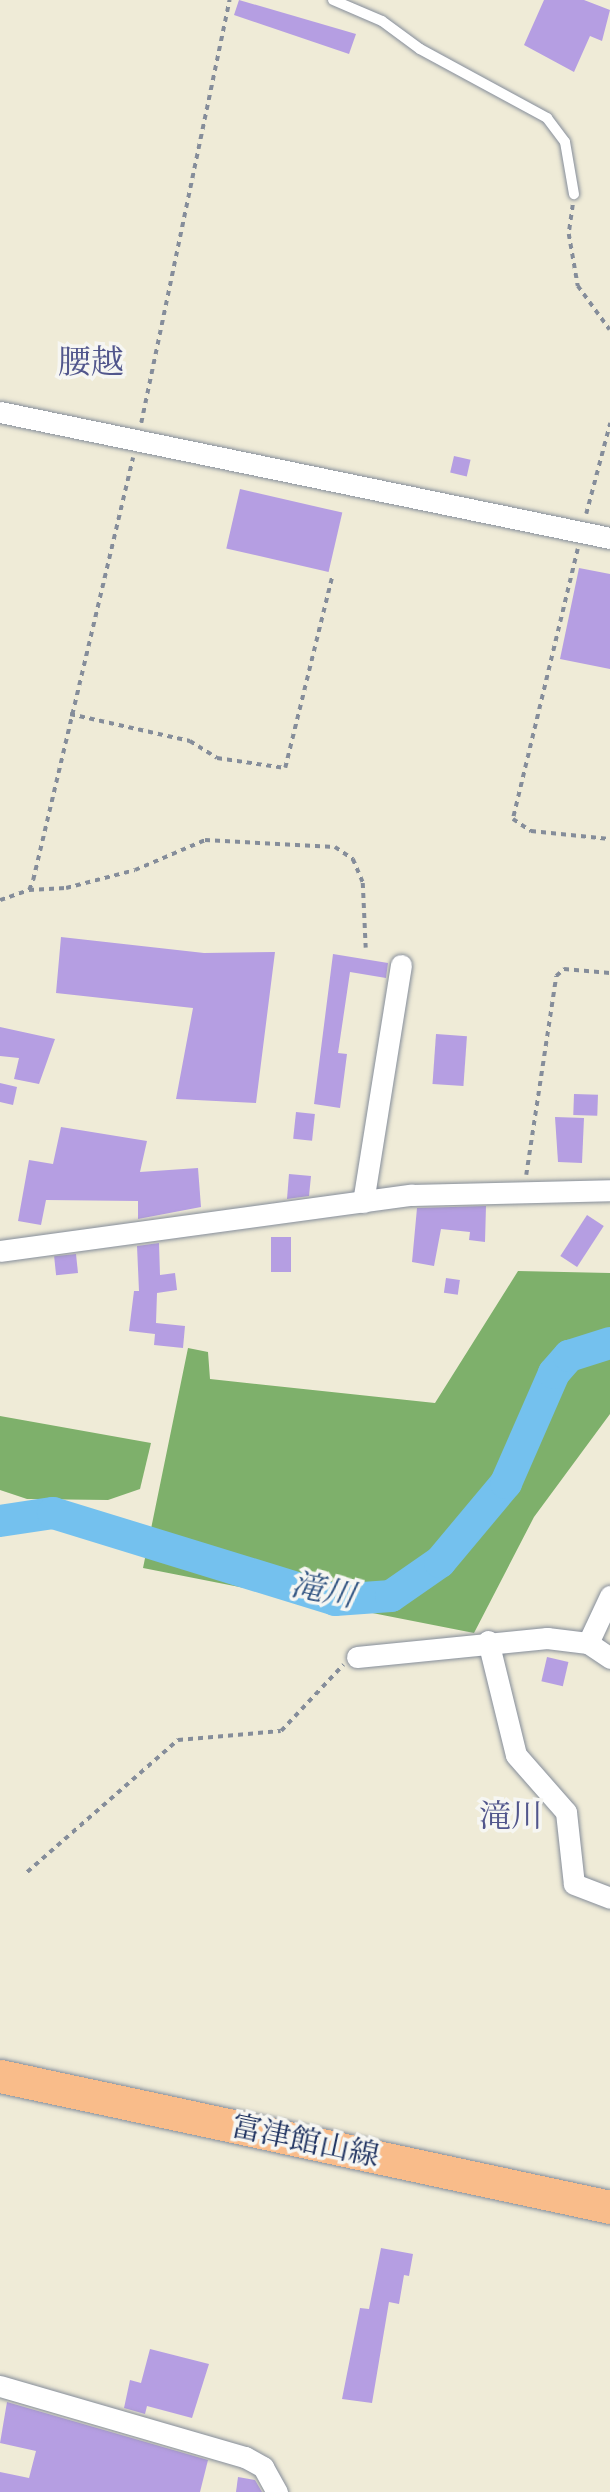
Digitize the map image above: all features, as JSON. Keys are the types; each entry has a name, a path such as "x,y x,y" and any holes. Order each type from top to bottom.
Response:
{"main road":[{"name":"富津館山線","path":"0,2076 610,2207"}],"street":[{"path":"0,412 137,438 610,538"},
{"path":"363,1202 401,965"},
{"path":"0,1251 363,1202 524,1191 610,1190"},
{"path":"588,1643 610,1595"},
{"path":"488,1641 516,1755 566,1812 574,1884 610,1898"},
{"path":"357,1657 488,1641 588,1643 610,1658"},
{"path":"0,2386 245,2457 263,2467 276,2492"}],"lane":[{"path":"333,0 382,21 420,49 547,118 565,142 574,194"}],"path":[{"path":"29,890 137,438 229,0"},
{"path":"574,194 569,234 578,286 610,330"},
{"path":"610,422 513,820 531,831 610,839"},
{"path":"70,714 190,741 217,758 285,768 332,577"},
{"path":"0,900 29,890 66,888 135,870 205,840 335,847 353,859 363,883 366,948"},
{"path":"524,1191 556,976 564,969 610,973"},
{"path":"27,1872 178,1740 281,1731 357,1657"}],"green space":[{"path":"518,1271 610,1273 610,1414 534,1517 474,1633 143,1568 188,1348 208,1352 210,1379 435,1403"},
{"path":"0,1416 151,1443 140,1489 108,1500 27,1499 0,1490"}],"building":[{"path":"239,0 356,34 349,54 234,15"},
{"path":"544,0 584,0 610,10 602,41 590,36 574,72 524,45"},
{"path":"454,456 471,460 467,476 450,473"},
{"path":"240,489 342,513 329,572 226,548"},
{"path":"579,568 610,574 610,669 560,659"},
{"path":"61,937 204,953 275,952 256,1103 176,1099 193,1008 56,993"},
{"path":"333,954 388,963 386,978 350,972 338,1053 347,1054 340,1108 314,1104"},
{"path":"0,1027 55,1039 39,1084 14,1079 19,1058 0,1056"},
{"path":"436,1034 467,1036 463,1086 433,1084"},
{"path":"0,1083 17,1087 13,1105 0,1102"},
{"path":"574,1094 598,1095 597,1116 573,1115"},
{"path":"296,1112 315,1114 312,1141 293,1139"},
{"path":"555,1117 584,1118 582,1163 558,1162"},
{"path":"61,1127 147,1141 140,1172 198,1168 201,1207 138,1219 138,1201 46,1200 41,1225 18,1221 29,1160 53,1164"},
{"path":"289,1174 311,1176 309,1196 287,1199"},
{"path":"486,1206 485,1242 469,1240 470,1232 441,1229 434,1266 412,1262 417,1208"},
{"path":"587,1215 604,1226 577,1267 560,1256"},
{"path":"271,1237 291,1237 291,1272 271,1272"},
{"path":"159,1243 160,1275 175,1273 177,1290 157,1293 156,1323 185,1326 183,1348 154,1345 155,1334 129,1331 134,1291 139,1291 137,1246"},
{"path":"76,1254 78,1273 56,1275 54,1256"},
{"path":"446,1278 460,1280 458,1295 444,1293"},
{"path":"547,1657 568,1662 563,1686 541,1681"},
{"path":"381,2248 413,2254 409,2276 404,2275 399,2304 389,2302 372,2403 342,2399 360,2308 369,2309"},
{"path":"150,2349 209,2364 192,2418 147,2406 145,2414 124,2408 130,2380 141,2383"},
{"path":"7,2402 208,2460 200,2492 0,2492 0,2472 29,2478 36,2451 0,2443"},
{"path":"238,2477 255,2480 262,2492 236,2492"}],"waterway":[{"name":"滝川","path":"0,1521 53,1513 335,1600 391,1596 440,1562 506,1483 554,1373 569,1356 610,1343"}],"district":[{"name":"腰越","path":"91,363"},
{"name":"滝川","path":"511,1817"}]}
